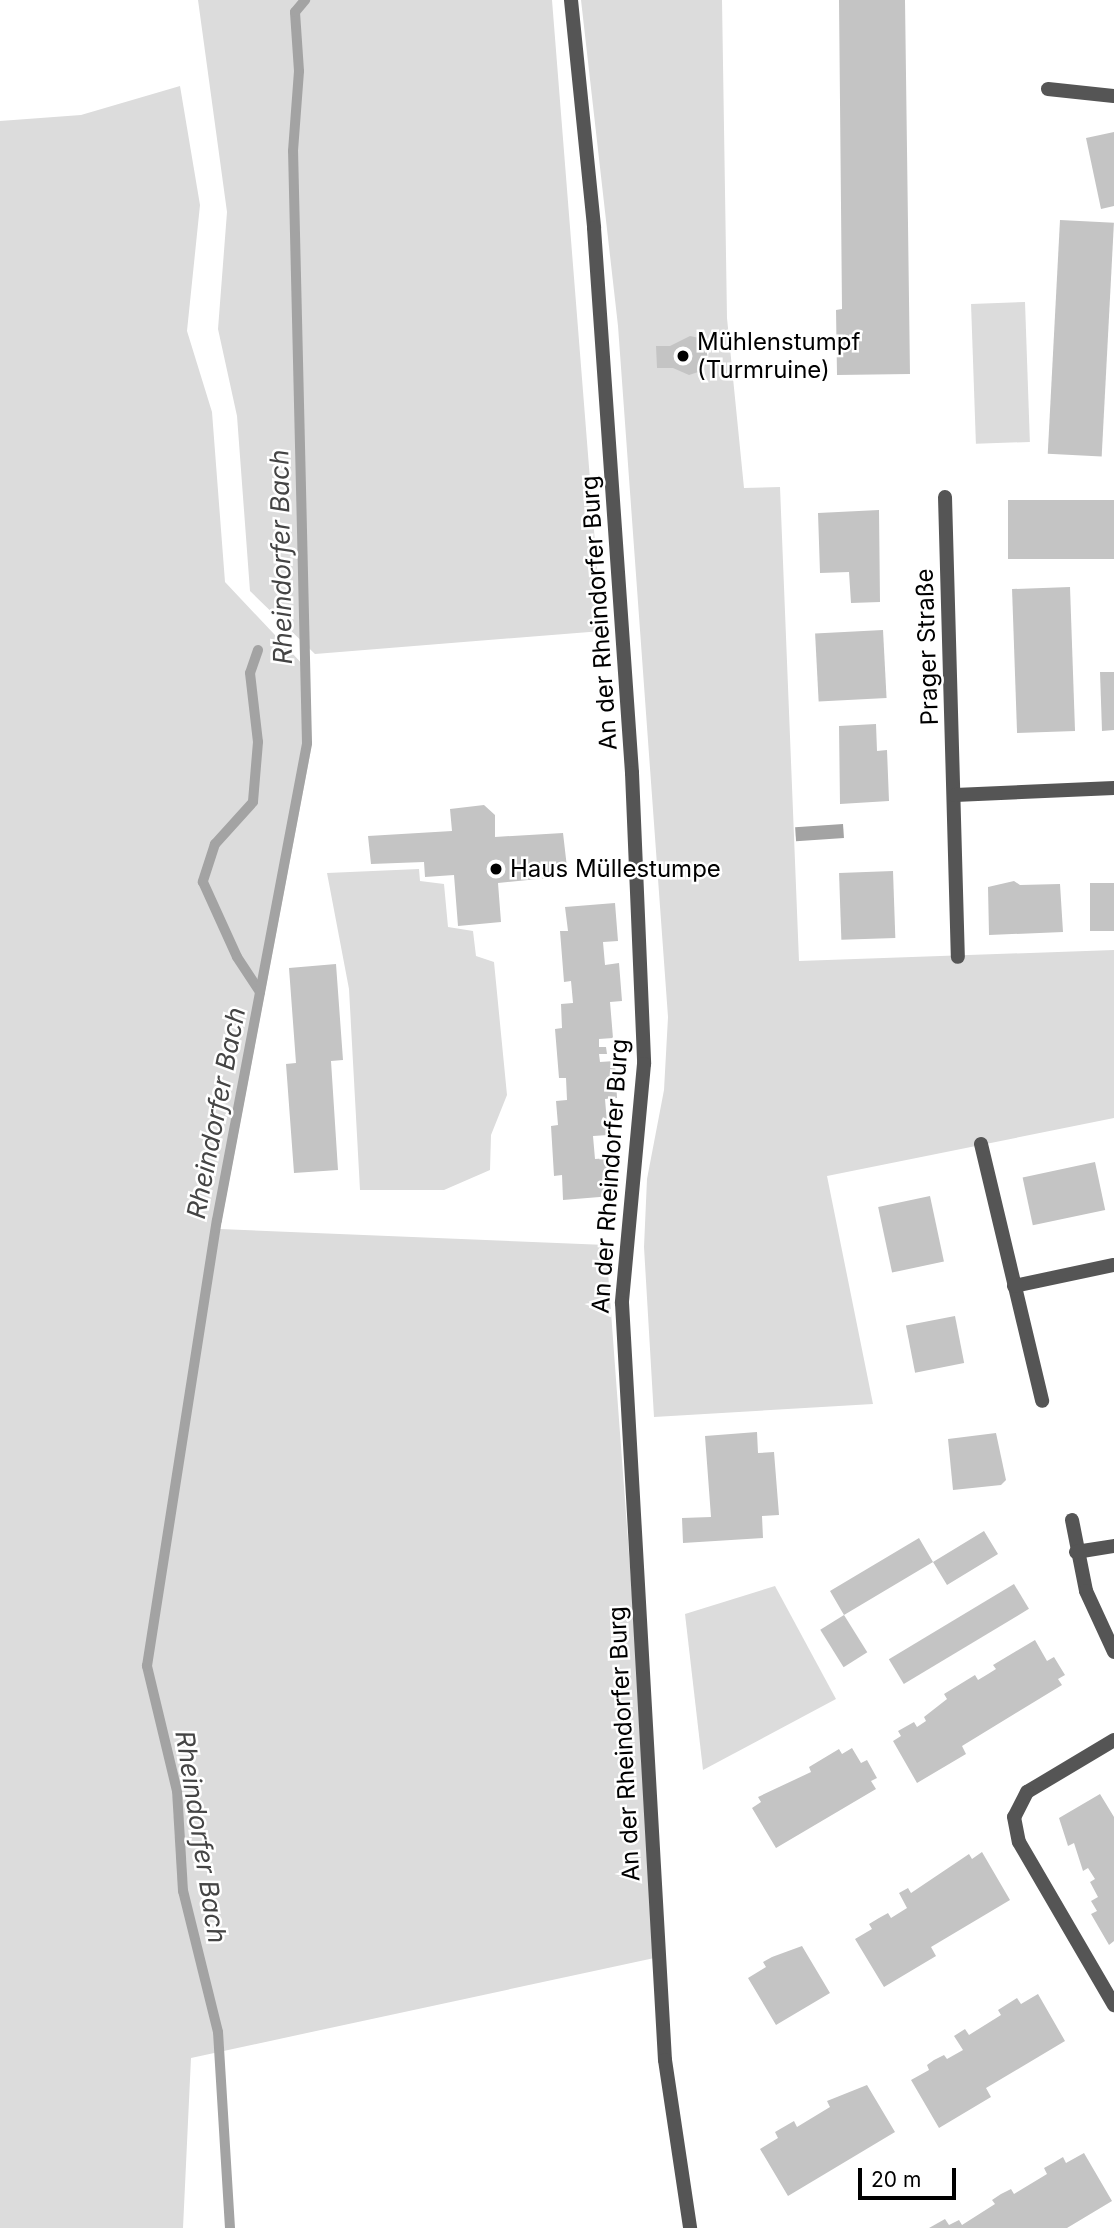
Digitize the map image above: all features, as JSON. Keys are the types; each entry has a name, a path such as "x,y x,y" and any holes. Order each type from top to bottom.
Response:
{"street":[{"name":"An der Rheindorfer Burg","path":"571,0 594,228 632,773 644,1064 622,1303 665,2060 690,2228"},
{"path":"1048,89 1114,96"},
{"name":"Prager Straße","path":"945,497 958,957"},
{"path":"955,795 1114,788"},
{"path":"981,1144 1042,1401"},
{"path":"1014,1286 1114,1265"},
{"path":"1072,1520 1076,1552 1086,1591 1114,1652"},
{"path":"1076,1552 1114,1546"},
{"path":"1114,1741 1027,1792 1014,1817 1019,1842 1114,2005"}],"shaded area":[{"path":"198,0 552,0 602,631 315,654 250,591 237,416 218,329 227,212"},
{"path":"581,0 722,0 727,318 744,488 780,487 799,961 1114,950 1114,1118 827,1176 873,1404 654,1417 644,1247 647,1179 664,1090 668,1017 618,326"},
{"path":"180,86 200,205 187,331 212,412 225,582 307,669 312,744 220,1229 606,1245 659,1957 191,2058 183,2228 0,2228 0,121 81,115"},
{"path":"1025,302 1030,442 976,444 971,304"},
{"path":"843,824 844,838 796,841 795,827"},
{"path":"419,869 420,881 444,884 448,927 473,931 476,956 494,962 507,1095 491,1135 490,1170 444,1190 360,1190 349,989 327,873"},
{"path":"775,1586 836,1699 703,1770 685,1614"}],"building":[{"path":"839,0 905,0 910,374 837,375 836,310 842,309"},
{"path":"1114,132 1114,206 1101,209 1086,138"},
{"path":"1060,220 1114,223 1102,457 1048,454"},
{"name":"Mühlenstumpf (Turmruine)","path":"690,336 699,338 709,352 704,370 689,375 673,368 657,368 656,346 670,346"},
{"path":"1008,500 1114,500 1114,559 1008,559"},
{"path":"879,510 880,602 851,603 849,572 820,573 818,513"},
{"path":"1070,587 1075,731 1017,733 1012,589"},
{"path":"883,630 887,698 819,701 815,634"},
{"path":"1100,672 1114,672 1114,730 1102,731"},
{"path":"876,724 877,751 887,750 889,801 840,804 839,726"},
{"name":"Haus Müllestumpe","path":"484,805 495,815 495,837 563,833 568,876 498,883 501,922 458,926 454,875 425,877 424,862 371,864 368,836 452,831 450,809"},
{"path":"893,871 895,938 841,940 839,873"},
{"path":"1014,881 1020,885 1060,884 1063,932 989,935 988,887"},
{"path":"1090,883 1114,883 1114,931 1090,931"},
{"path":"615,903 618,941 603,942 605,965 619,963 622,1001 610,1002 613,1038 599,1039 599,1047 606,1047 607,1054 599,1054 600,1062 615,1061 617,1098 605,1099 608,1135 593,1136 595,1159 609,1158 612,1196 563,1200 562,1175 554,1176 551,1126 558,1125 556,1101 567,1100 566,1078 559,1078 555,1029 562,1028 561,1004 573,1003 571,981 564,982 560,931 568,931 565,907"},
{"path":"336,964 343,1060 331,1061 338,1170 294,1173 286,1064 296,1063 289,968"},
{"path":"1095,1162 1105,1210 1033,1225 1023,1177"},
{"path":"930,1196 944,1262 892,1273 878,1207"},
{"path":"955,1316 964,1363 915,1373 906,1326"},
{"path":"757,1432 758,1453 774,1452 779,1515 762,1516 763,1538 683,1543 682,1518 711,1517 705,1436"},
{"path":"996,1433 1006,1480 1001,1485 953,1490 948,1439"},
{"path":"984,1531 998,1554 947,1585 933,1562"},
{"path":"919,1538 933,1562 844,1615 830,1591"},
{"path":"1014,1584 1029,1609 904,1684 889,1659"},
{"path":"844,1615 867,1652 844,1667 820,1630"},
{"path":"1035,1640 1047,1661 1054,1657 1065,1675 1058,1679 1062,1685 962,1746 966,1754 917,1783 893,1741 901,1736 898,1731 914,1722 917,1727 926,1721 924,1717 947,1699 944,1694 975,1675 978,1680 996,1669 993,1665"},
{"path":"852,1748 861,1763 867,1760 877,1778 871,1781 876,1789 776,1848 752,1808 761,1802 758,1797 811,1772 809,1767 839,1749 842,1754"},
{"path":"1100,1794 1114,1817 1114,1941 1109,1945 1091,1914 1097,1911 1091,1901 1098,1897 1090,1882 1095,1879 1088,1868 1083,1871 1074,1843 1068,1846 1059,1818"},
{"path":"982,1852 1010,1900 931,1947 936,1956 884,1987 855,1939 872,1929 869,1924 879,1918 888,1913 891,1918 907,1908 899,1893 908,1888 911,1893 969,1854 972,1859"},
{"path":"802,1946 830,1993 776,2025 748,1978 766,1967 763,1962"},
{"path":"1038,1994 1065,2041 986,2088 991,2097 939,2128 911,2080 929,2070 927,2065 934,2060 944,2055 947,2059 963,2050 954,2036 965,2029 969,2035 1001,2015 998,2010 1017,1998 1021,2004"},
{"path":"867,2085 895,2132 788,2196 760,2149 778,2138 775,2132 794,2121 797,2127 830,2107 827,2101"},
{"path":"1084,2153 1112,2201 1067,2228 929,2228 945,2219 949,2225 959,2220 962,2225 995,2204 992,2200 1001,2194 1011,2189 1014,2194 1047,2174 1044,2168 1063,2157 1066,2163"}],"waterway":[{"name":"Rheindorfer Bach","path":"230,2228 218,2032 183,1891 177,1791 147,1666 217,1220 307,743 293,151 299,71 295,12 305,0"},
{"path":"258,650 250,673 258,742 253,802 215,844 203,882 237,957 260,992"}],"place":[{"name":"Mühlenstumpf (Turmruine)","path":"683,356"},
{"name":"Haus Müllestumpe","path":"496,869"}]}
